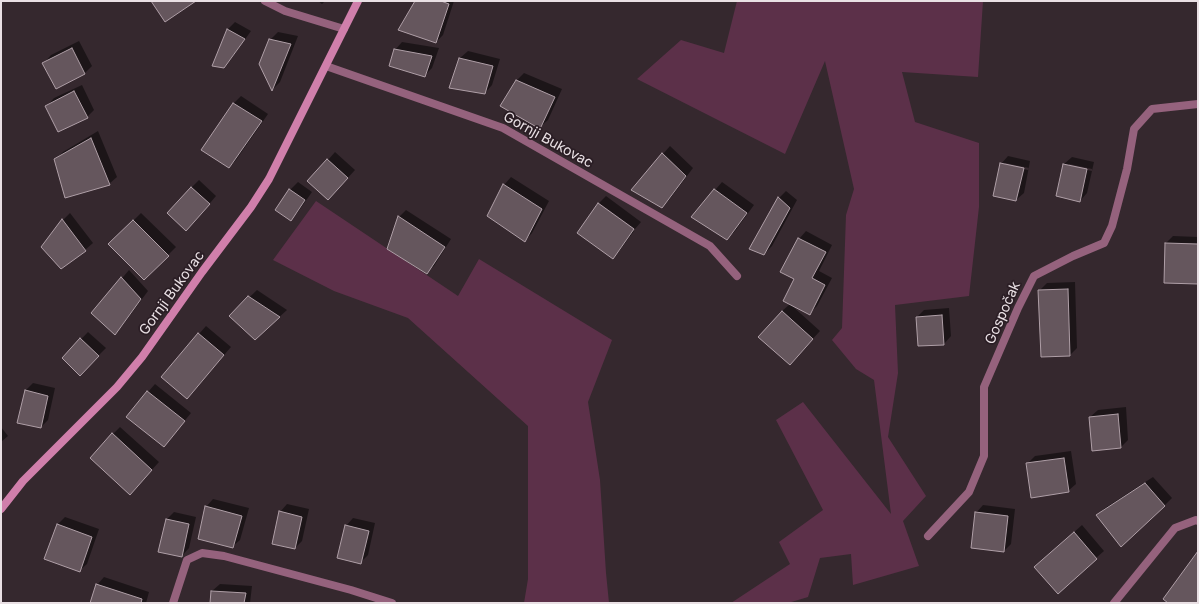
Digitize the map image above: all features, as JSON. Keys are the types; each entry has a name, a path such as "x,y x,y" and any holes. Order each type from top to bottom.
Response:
{"street":[{"path":"265,1 285,11 344,29"},
{"name":"Gornji Bukovac","path":"1,509 24,481 117,387 142,357 202,272 251,207 269,179 358,1"},
{"name":"Gornji Bukovac","path":"326,66 503,128 710,246 738,276"},
{"name":"Gospočak","path":"928,536 969,492 984,456 984,387 1018,308 1034,276 1073,256 1104,243 1112,226 1127,169 1134,129 1152,109 1198,104"},
{"path":"1114,603 1175,528 1196,520 1198,521"},
{"path":"173,603 187,560 202,553 224,556 351,590 392,603"}],"shaded area":[{"path":"737,1 983,1 978,77 902,72 915,122 979,143 979,207 969,296 895,305 898,373 888,437 926,496 903,521 919,566 853,585 851,554 820,558 808,597 788,603 731,603 790,564 779,542 823,510 776,420 803,402 891,514 874,380 856,369 832,340 842,328 846,215 854,189 825,61 785,154 637,79 681,40 724,53"},
{"path":"316,201 458,296 479,259 612,340 588,402 600,480 609,603 524,603 528,579 528,426 408,318 334,291 273,260"}],"building":[{"path":"151,1 196,1 165,22"},
{"path":"415,1 441,1 449,4 436,43 398,30"},
{"path":"227,29 245,39 224,68 212,66"},
{"path":"269,39 291,44 272,91 259,64"},
{"path":"72,48 85,74 56,89 42,63"},
{"path":"394,49 432,56 425,77 389,66"},
{"path":"459,58 493,66 485,94 449,88"},
{"path":"516,80 555,97 540,129 500,106"},
{"path":"74,91 88,118 58,132 45,106"},
{"path":"233,103 262,121 229,168 201,150"},
{"path":"91,138 110,185 65,198 54,159"},
{"path":"662,153 686,176 662,208 631,190"},
{"path":"327,159 348,178 328,200 307,181"},
{"path":"1000,163 1024,168 1016,201 993,196"},
{"path":"1063,164 1087,169 1080,202 1056,196"},
{"path":"503,184 542,209 525,242 487,216"},
{"path":"191,187 210,204 186,231 167,213"},
{"path":"289,189 305,200 291,221 275,210"},
{"path":"714,189 747,213 727,240 691,217"},
{"path":"778,197 790,208 764,255 749,249"},
{"path":"598,203 634,229 613,259 577,233"},
{"path":"398,216 445,247 427,274 387,249"},
{"path":"62,219 86,251 61,269 41,247"},
{"path":"133,220 169,256 144,280 108,244"},
{"path":"798,238 826,252 812,278 825,285 810,315 783,301 794,279 780,272"},
{"path":"1165,243 1198,244 1198,284 1164,283"},
{"path":"121,277 141,299 115,335 91,313"},
{"path":"1068,289 1070,356 1041,357 1038,290"},
{"path":"248,296 280,317 255,340 229,316"},
{"path":"782,311 813,339 790,365 758,337"},
{"path":"942,315 944,345 918,346 916,317"},
{"path":"198,333 224,355 187,399 161,377"},
{"path":"80,338 99,356 80,376 62,358"},
{"path":"25,390 48,396 41,428 17,423"},
{"path":"147,391 185,421 164,447 126,417"},
{"path":"1118,414 1121,448 1092,451 1089,417"},
{"path":"112,433 152,470 130,495 90,458"},
{"path":"1064,458 1069,492 1031,498 1026,463"},
{"path":"1145,483 1165,506 1121,547 1096,515"},
{"path":"205,506 242,516 233,548 198,539"},
{"path":"279,511 302,517 295,549 272,544"},
{"path":"975,512 1008,516 1004,552 971,548"},
{"path":"166,519 189,524 182,557 158,552"},
{"path":"57,524 92,537 80,572 44,559"},
{"path":"345,525 369,531 361,564 337,558"},
{"path":"1074,532 1097,559 1058,594 1034,567"},
{"path":"1198,551 1198,603 1168,603 1163,599"},
{"path":"96,584 142,599 141,603 90,603"},
{"path":"211,591 246,593 244,603 210,603"}]}
